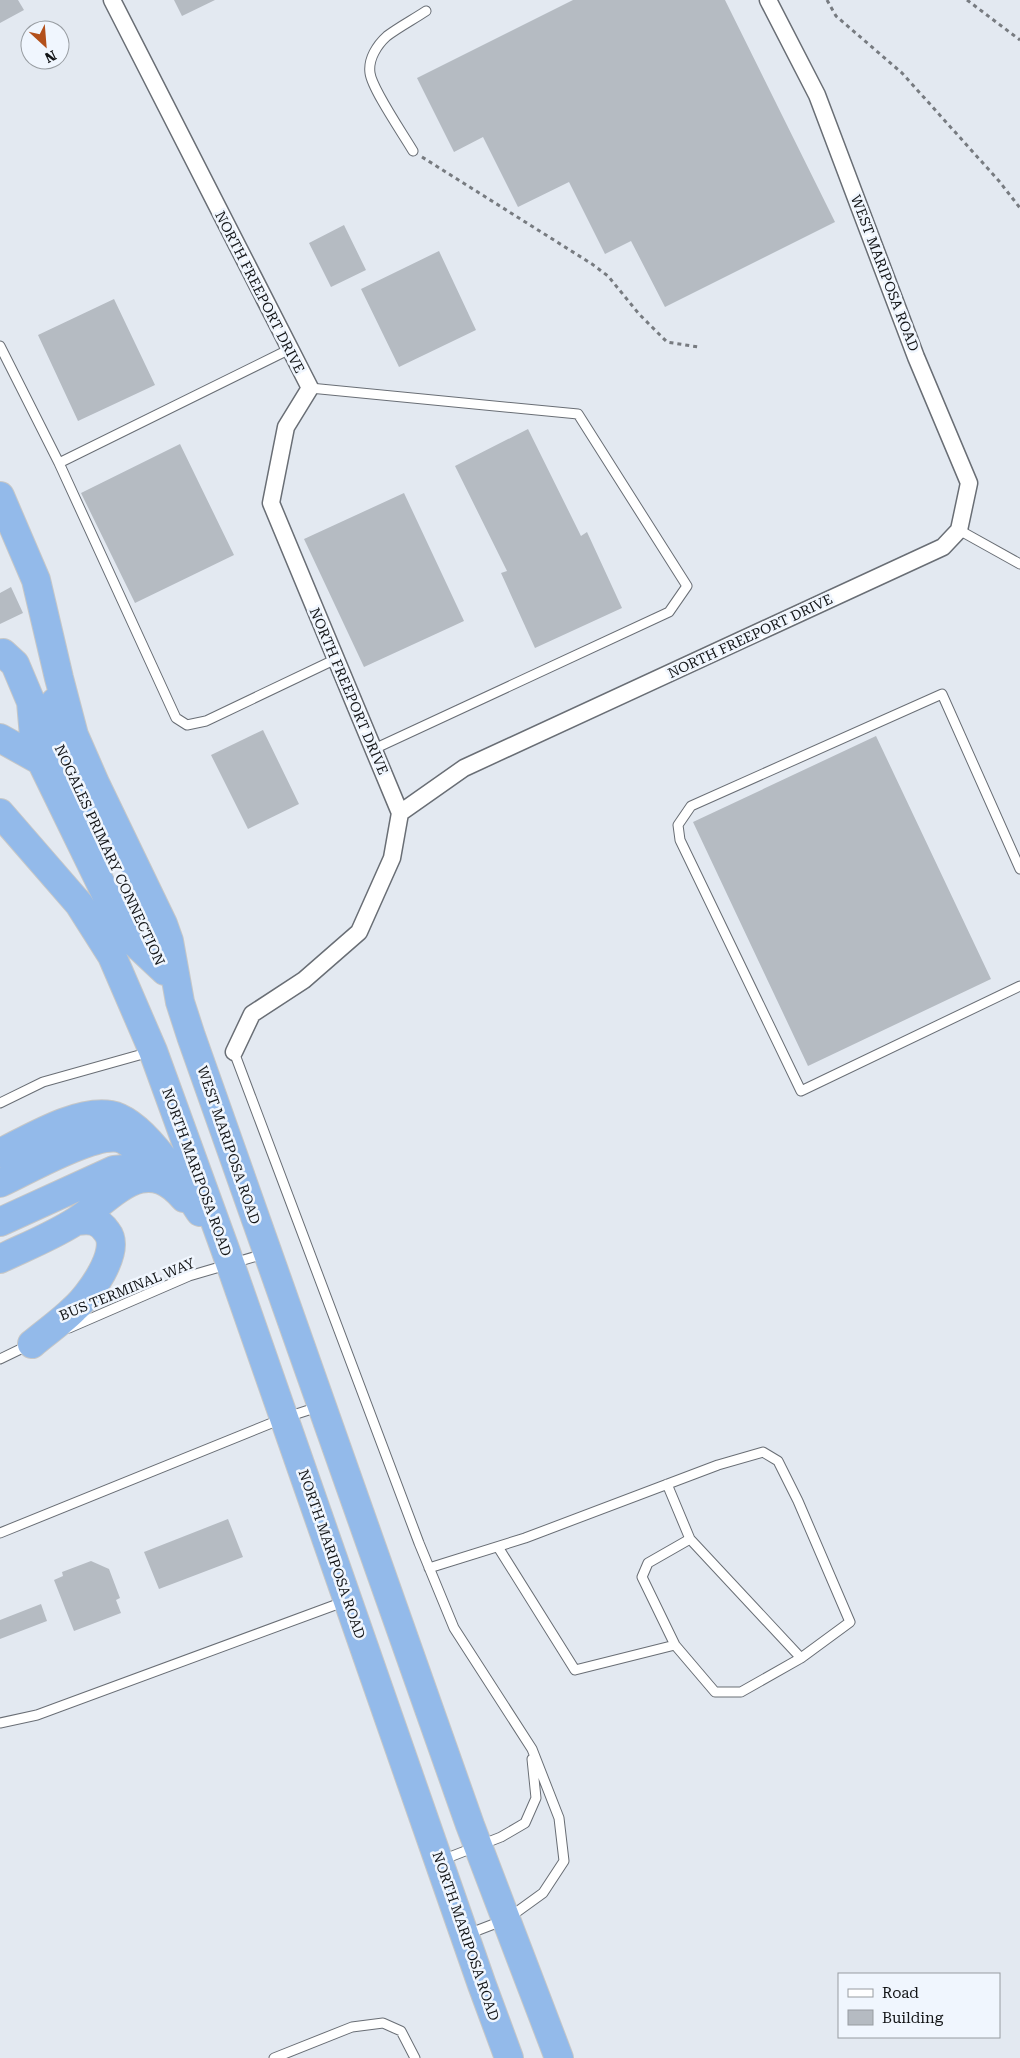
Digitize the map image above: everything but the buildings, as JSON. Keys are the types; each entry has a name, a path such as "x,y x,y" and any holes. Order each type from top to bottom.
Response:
{"highway":[{"name":"NOGALES PRIMARY CONNECTION","path":"0,496 36,580 74,735 94,783 163,924 169,941 180,1002 191,1036"},
{"name":"NOGALES PRIMARY CONNECTION","path":"0,654 3,653 15,664 31,702 35,748 121,925 132,940 165,971"},
{"name":"NOGALES PRIMARY CONNECTION","path":"59,678 54,716 56,746 180,1002"},
{"name":"NOGALES PRIMARY CONNECTION","path":"0,738 41,761"},
{"path":"0,813 79,904 112,956 153,1051 191,1036"},
{"name":"WEST MARIPOSA ROAD","path":"191,1036 267,1253"},
{"name":"NORTH MARIPOSA ROAD","path":"153,1051 509,2058"},
{"path":"0,1153 64,1123 89,1115 110,1115 124,1119 139,1131 158,1166 158,1180 145,1178 130,1181 0,1241"},
{"path":"0,1168 68,1135 90,1127 107,1125 124,1129 158,1166 222,1248"},
{"path":"0,1184 98,1139 120,1138 131,1144 158,1166"},
{"path":"0,1203 99,1157 114,1153 131,1154 140,1156 176,1174 222,1248"},
{"path":"0,1222 114,1170 158,1166"},
{"path":"0,1259 77,1221 130,1181"},
{"path":"32,1344 75,1309 98,1280 111,1254 110,1236 102,1224 90,1220 77,1221"},
{"path":"267,1253 478,1847 559,2058"}],"street":[{"name":"NORTH FREEPORT DRIVE","path":"112,0 310,388 286,427 271,503 400,813 464,768 943,547 959,530"},
{"name":"WEST MARIPOSA ROAD","path":"768,0 817,95 916,357 969,484 959,530"},
{"path":"234,1052 252,1014 304,980 359,932 392,858 400,813"}],"lane":[{"path":"413,151 376,88 370,75 370,64 375,49 387,36 426,11"},
{"path":"0,346 59,462 176,718 187,725 206,721 336,659"},
{"path":"59,462 290,349"},
{"path":"310,388 578,414 687,586 669,612 374,749"},
{"path":"959,530 1020,564"},
{"path":"1020,869 942,694 691,806 678,825 680,840 801,1091 1020,986"},
{"path":"0,1103 43,1082 153,1051"},
{"path":"234,1052 429,1568 454,1628 532,1749 559,1818 564,1861 543,1893 507,1919 465,1936"},
{"name":"BUS TERMINAL WAY","path":"0,1359 189,1276 222,1248 267,1253"},
{"path":"0,1533 284,1418 321,1406"},
{"path":"429,1568 525,1538 718,1465 763,1452 778,1461 798,1501 850,1622 801,1658 741,1692 715,1692 675,1645 642,1577 648,1563 690,1539"},
{"path":"667,1484 690,1539 801,1658"},
{"path":"498,1547 575,1670 675,1645"},
{"path":"0,1723 36,1715 348,1600"},
{"path":"439,1861 501,1837 524,1822 536,1798 532,1749"},
{"path":"274,2058 352,2027 383,2023 401,2031 415,2058"}],"path":[{"path":"827,0 836,16 902,74 999,181 1020,208"},
{"path":"967,0 1020,40"},
{"path":"413,151 608,276 639,314 667,342 698,347"}]}
